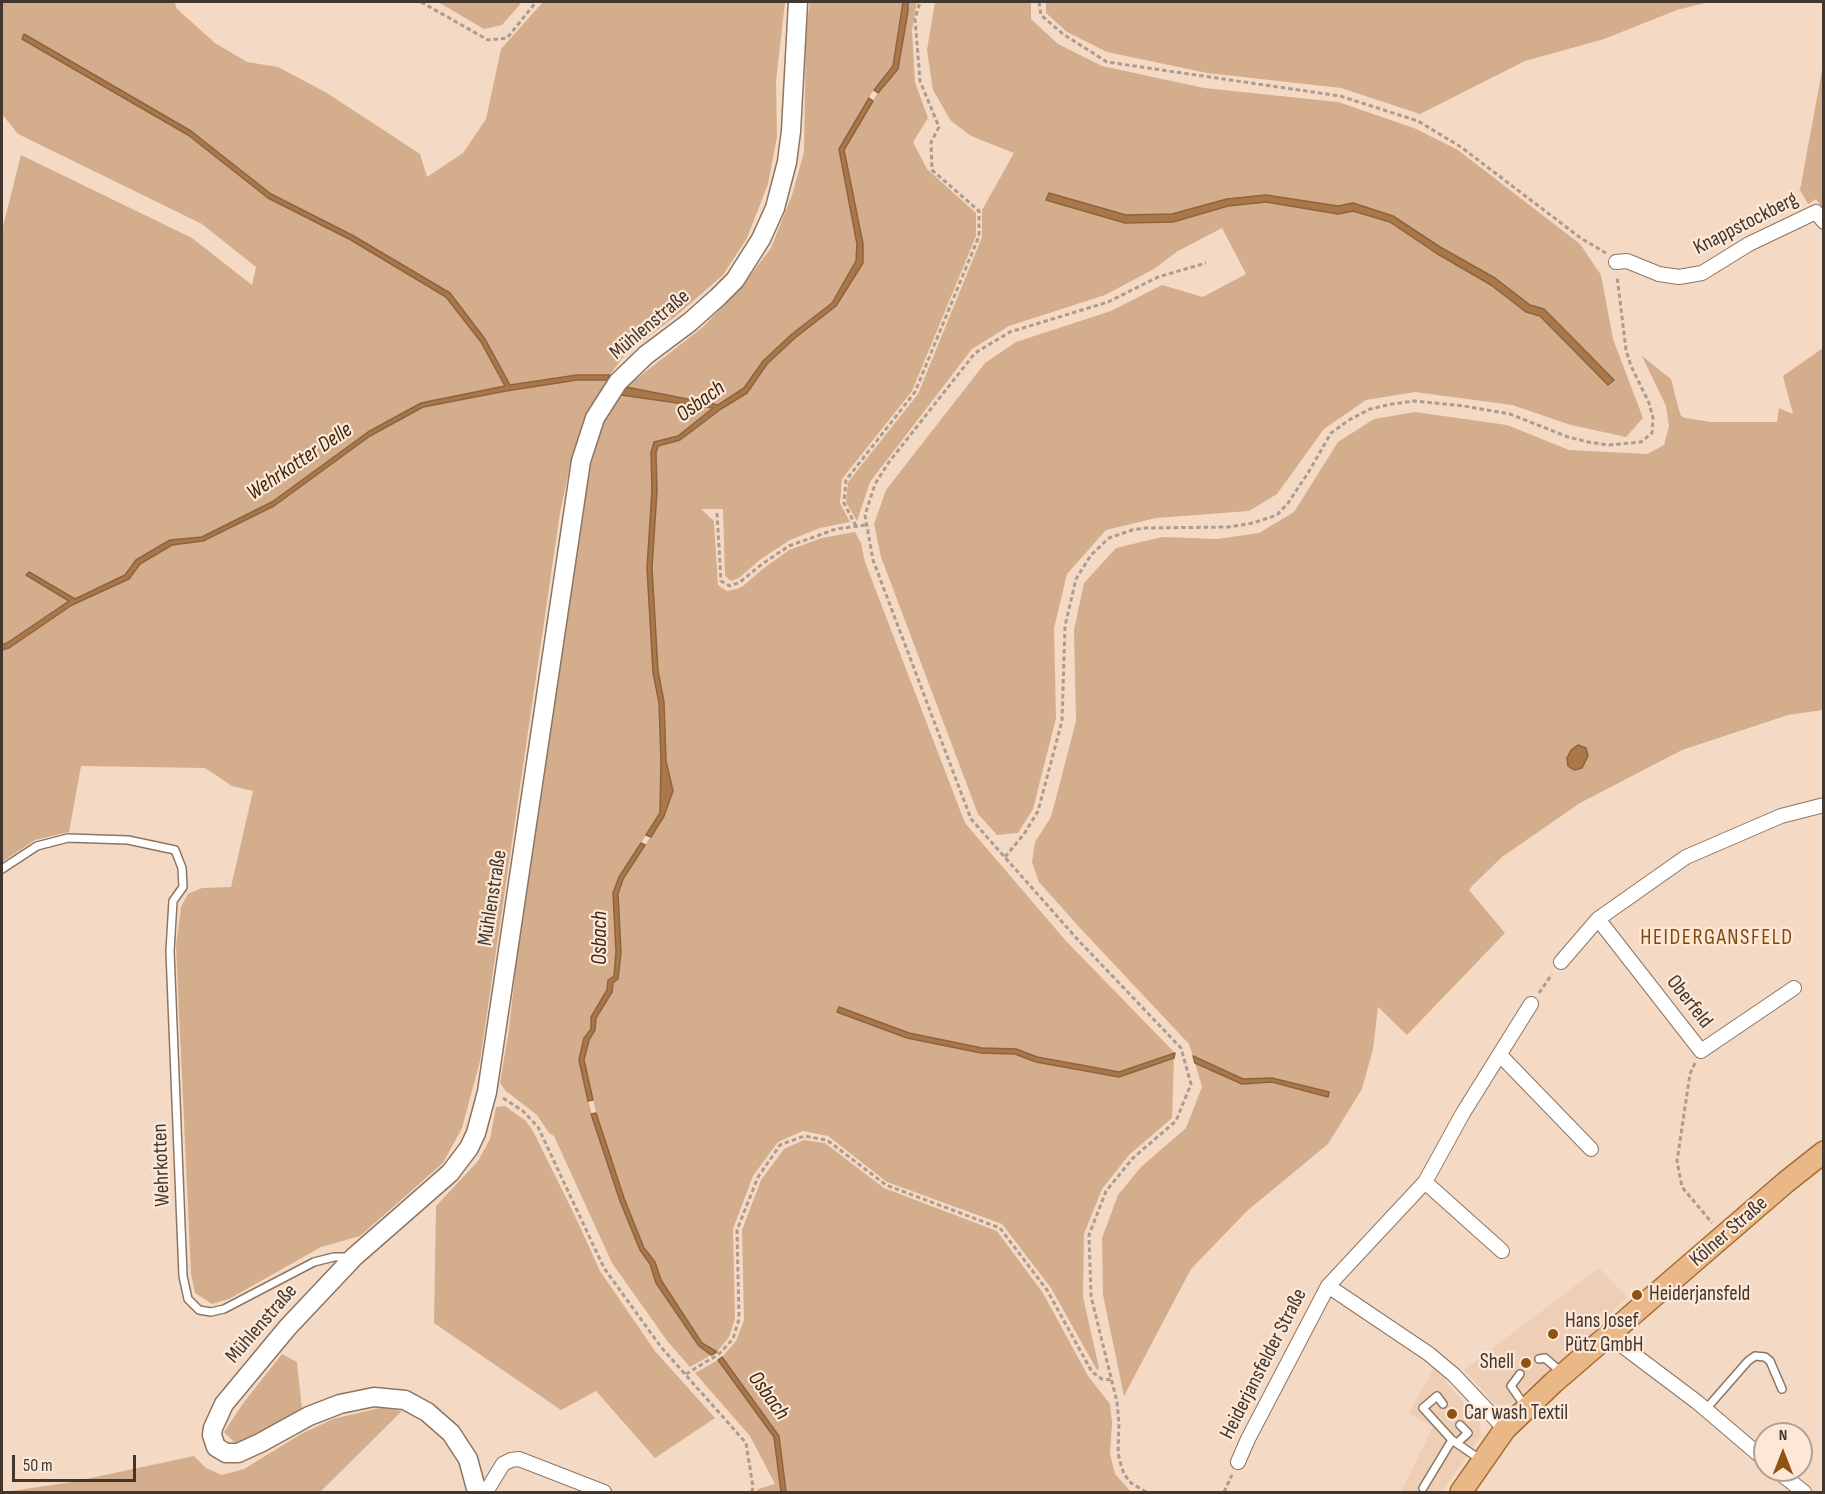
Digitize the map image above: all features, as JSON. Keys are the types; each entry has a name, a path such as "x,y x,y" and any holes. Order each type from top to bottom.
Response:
{"main road":[{"name":"Kölner Straße","path":"1461,1492 1505,1429 1527,1408 1608,1335 1824,1152"}],"street":[{"name":"Mühlenstraße","path":"477,1492 468,1460 451,1433 428,1412 415,1404 394,1398 363,1397 332,1406 238,1453 221,1451 213,1441 214,1422 224,1404 288,1327 354,1257 439,1184 460,1161 470,1148 480,1124 487,1092 581,461 595,418 618,382 646,355 705,310 735,280 765,231 783,183 789,147 798,2"},
{"name":"Knappstockberg","path":"1616,262 1627,261 1659,274 1678,277 1702,273 1749,244 1816,212 1824,222"},
{"path":"1561,962 1598,919 1686,857 1781,816 1824,805"},
{"name":"Oberfeld","path":"1598,919 1701,1051 1794,987"},
{"name":"Heiderjansfelder Straße","path":"1239,1462 1248,1439 1328,1286 1425,1182 1463,1113 1531,1004"},
{"path":"1500,1055 1591,1149"},
{"path":"1425,1182 1502,1251"},
{"name":"Heiderjansfelder Straße","path":"1328,1286 1429,1354 1454,1375 1505,1429"},
{"path":"1608,1335 1706,1409 1753,1450"},
{"path":"486,1492 503,1464 511,1460 519,1460 604,1492"},
{"path":"1786,1488 1804,1492"}],"lane":[{"name":"Wehrkotten","path":"2,869 37,846 68,838 128,840 175,850 182,868 183,887 173,901 170,951 183,1276 188,1299 199,1310 211,1312 224,1309 314,1262 334,1257 354,1257"},
{"path":"1706,1409 1755,1356 1770,1360 1782,1389"},
{"path":"1539,1359 1545,1358 1564,1374"},
{"path":"1520,1374 1511,1386 1527,1408"},
{"path":"1443,1404 1437,1396 1423,1408 1455,1442 1483,1461"},
{"path":"1423,1488 1455,1442 1468,1433 1460,1425"}],"path":[{"path":"422,2 488,40 507,38 536,2"},
{"path":"856,526 844,503 846,480 915,392 979,236 979,211 932,170 931,142 939,127 920,81 915,19 920,2"},
{"path":"1005,857 1024,834 1038,811 1062,721 1065,626 1076,579 1091,555 1109,538 1145,528 1229,527 1253,523 1277,515 1308,473 1331,433 1370,409 1415,401 1464,406 1510,414 1568,437 1609,445 1641,442 1652,433 1653,418 1650,403 1631,366 1626,350 1616,262 1461,147 1418,121 1340,96 1107,62 1064,34 1041,15 1039,2"},
{"path":"1146,1492 1131,1483 1124,1474 1118,1453 1119,1423 1112,1380 1091,1296 1089,1235 1106,1191 1133,1158 1176,1121 1191,1084 1181,1048 1079,941 971,819 873,560 865,515 875,484 889,462 975,353 1011,332 1108,302 1158,277 1206,263"},
{"path":"717,513 721,581 730,586 740,582 789,546 821,533 866,525"},
{"path":"1531,1004 1561,962"},
{"path":"1701,1051 1690,1074 1677,1161 1682,1186 1701,1212 1724,1236"},
{"path":"487,1092 516,1105 532,1118 538,1127 604,1268 661,1347 746,1443 752,1492"},
{"path":"686,1374 719,1354 733,1339 739,1319 737,1230 758,1177 780,1145 804,1136 827,1140 886,1185 1000,1228 1047,1290 1092,1372 1102,1379 1112,1380"},
{"path":"1224,1492 1239,1462"}],"shaded area":[{"path":"2,2 175,2 176,8 215,43 247,62 278,67 327,93 420,154 427,177 463,153 486,119 501,49 543,2 785,2 776,82 777,137 768,184 747,238 723,275 676,316 626,353 610,375 577,375 510,385 485,339 449,293 352,235 271,194 191,131 24,34 22,39 188,135 268,198 351,240 446,297 481,342 505,386 421,403 368,432 272,502 202,537 170,540 136,560 125,575 74,599 26,576 69,601 2,645 2,230 21,155 192,238 252,285 256,267 202,224 18,134 2,114"},
{"path":"438,2 522,2 502,25 484,29"},
{"path":"810,2 903,2 893,66 871,94 839,149 857,244 856,261 832,303 792,334 763,361 744,388 718,405 626,387 703,327 743,285 771,248 792,195 804,152 806,30"},
{"path":"908,2 917,2 912,30 915,82 928,118 913,142 927,169 976,213 976,236 912,391 842,479 840,503 850,522 820,528 790,540 761,559 739,578 731,581 725,576 723,509 701,509 714,521 718,585 727,591 743,586 789,550 822,538 855,532 965,823 1066,941 1175,1053 1119,1072 1037,1057 1016,1049 982,1048 909,1033 840,1007 837,1011 907,1038 981,1053 1015,1054 1036,1062 1119,1077 1174,1058 1172,1118 1129,1155 1102,1189 1084,1234 1083,1297 1099,1368 1097,1370 1051,1288 1002,1224 887,1182 828,1136 803,1131 778,1142 753,1176 733,1229 735,1319 729,1337 717,1352 703,1343 660,1280 655,1262 644,1248 624,1198 597,1117 584,1060 589,1040 595,1030 596,1018 612,992 621,952 618,893 623,879 664,816 673,791 666,761 664,702 658,671 652,568 658,446 680,440 721,409 747,393 767,364 795,338 836,306 863,263 863,244 844,150 875,97 898,69"},
{"path":"935,2 1031,2 1031,19 1058,44 1102,66 1204,88 1338,102 1414,128 1458,150 1580,244 1601,275 1613,339 1643,418 1626,437 1571,425 1512,405 1415,392 1366,400 1324,429 1277,494 1249,511 1156,518 1106,530 1067,574 1054,628 1056,718 1033,809 1018,833 997,835 978,814 881,557 874,524 886,490 985,363 1016,342 1111,311 1162,285 1203,297 1246,274 1222,228 1178,251 1154,269 1105,295 1009,326 972,349 870,482 857,521 846,502 848,482 918,394 982,237 982,210 1014,153 971,136 951,121 933,90 927,50","holes":["1049,193 1126,215 1172,214 1227,199 1338,206 1353,203 1393,216 1440,247 1495,278 1530,305 1544,309 1608,385 1540,316 1526,312 1491,285 1436,253 1390,222 1352,211 1338,214 1266,202 1228,206 1173,222 1125,223 1047,200"]},
{"path":"1046,2 1709,2 1677,10 1604,39 1525,61 1420,114 1341,88 1207,73 1107,52 1067,32 1046,13"},
{"path":"1823,65 1824,209 1816,199 1808,204 1800,190"},
{"path":"1823,348 1823,710 1788,715 1682,750 1580,803 1502,857 1473,885 1469,890 1505,933 1407,1035 1378,1007 1373,1049 1362,1089 1328,1144 1247,1211 1191,1269 1124,1396 1103,1295 1102,1238 1118,1195 1141,1167 1186,1128 1202,1087 1195,1063 1242,1084 1272,1082 1328,1097 1272,1078 1243,1079 1193,1056 1189,1044 1039,882 1032,862 1035,842 1051,817 1076,721 1074,630 1084,583 1116,548 1162,537 1217,539 1259,533 1294,512 1338,442 1374,419 1415,412 1507,425 1569,450 1647,454 1664,445 1669,426 1666,406 1642,356 1671,379 1681,416 1685,418 1711,422 1777,422 1779,408 1793,414 1783,376"},
{"path":"577,380 607,380 586,417 570,466 560,513 480,1061 462,1128 443,1163 360,1236 321,1247 229,1299 212,1304 195,1293 191,1274 176,946 181,907 188,894 202,888 231,887 253,791 232,786 205,768 81,766 69,832 35,840 2,862 2,650 9,648 72,605 129,579 139,564 172,545 203,541 274,506 370,436 423,407"},
{"path":"621,395 714,408 678,436 654,442 651,453 652,490 647,568 653,672 659,703 660,814 619,877 613,893 616,952 614,976 608,980 607,990 591,1017 591,1029 584,1038 579,1060 593,1120 620,1201 640,1250 650,1264 656,1283 699,1346 711,1355 690,1367 668,1342 612,1263 554,1136 549,1133 537,1115 506,1091 500,1083 509,1029 520,930 586,480 601,428"},
{"path":"505,1106 526,1121 533,1131 600,1271 655,1351 715,1418 655,1458 596,1391 561,1410 434,1323 436,1206 478,1161 490,1139 496,1107"},
{"path":"804,1140 825,1143 884,1188 997,1231 1043,1293 1088,1376 1110,1404 1112,1423 1110,1454 1115,1474 1131,1492 786,1492 779,1435 722,1357 736,1341 744,1320 742,1230 761,1180 784,1149"},
{"path":"1599,1268 1627,1297 1590,1335 1510,1404 1501,1406 1493,1402 1464,1370"},
{"path":"282,1354 297,1362 302,1410 236,1444 224,1432 244,1402"},
{"path":"718,1360 774,1437 781,1492 757,1492 758,1489 775,1484 750,1436 695,1373"},
{"path":"1434,1368 1447,1378 1444,1380 1480,1421 1481,1436 1442,1492 1401,1492 1433,1427 1409,1413"},
{"path":"380,1408 402,1411 320,1492 5,1492 72,1482 194,1456 206,1468 222,1475 244,1469 301,1434 333,1419"}],"water":[{"path":"903,2 908,2 908,11 898,69 878,93 874,90 893,66"},
{"path":"24,34 191,131 271,194 352,235 450,293 485,339 510,385 577,375 610,375 607,380 577,380 423,407 370,436 274,506 203,541 172,545 140,564 129,579 72,605 9,648 2,650 2,645 69,601 26,575 29,572 75,599 125,575 136,560 170,540 202,537 272,502 368,432 421,403 505,386 481,342 446,297 351,240 268,198 188,135 22,39"},
{"name":"Osbach","path":"869,98 873,101 844,150 863,244 863,263 836,306 795,338 767,364 747,393 721,409 680,440 658,446 652,568 658,671 664,702 666,761 673,791 664,816 651,837 646,835 660,813 661,761 659,703 653,672 647,568 652,490 651,453 654,442 678,436 713,408 621,395 626,387 718,405 744,388 763,361 792,334 832,303 856,261 857,244 839,149"},
{"path":"1049,193 1126,215 1172,214 1227,199 1266,195 1338,206 1353,203 1393,216 1440,247 1495,278 1530,305 1544,309 1614,380 1608,385 1540,316 1526,312 1491,285 1436,253 1390,222 1353,211 1338,214 1266,202 1228,206 1173,222 1125,223 1046,200"},
{"path":"1578,745 1586,748 1588,756 1582,768 1574,770 1568,766 1567,758 1571,750"},
{"path":"641,843 645,845 623,879 618,894 621,952 618,979 613,983 612,992 596,1018 595,1030 589,1040 584,1060 593,1100 588,1101 579,1060 584,1038 591,1029 591,1017 607,990 608,980 614,976 616,952 613,893 619,877"},
{"path":"839,1007 909,1033 982,1048 1016,1049 1037,1057 1119,1072 1175,1053 1174,1058 1119,1077 1036,1062 1015,1054 981,1053 907,1038 837,1012"},
{"path":"1193,1056 1243,1079 1272,1078 1329,1092 1328,1097 1272,1082 1242,1084 1195,1063"},
{"path":"596,1113 624,1198 644,1248 655,1262 661,1280 702,1343 717,1352 711,1355 699,1346 656,1283 650,1264 640,1250 620,1201 591,1114"},
{"path":"722,1357 779,1436 786,1492 781,1492 774,1437 718,1360"}],"place":[{"name":"Heiderjansfeld","path":"1637,1295"},
{"name":"Hans Josef Pütz GmbH","path":"1553,1334"},
{"name":"Shell","path":"1526,1363"},
{"name":"Car wash Textil","path":"1452,1414"}],"district":[{"name":"HEIDERGANSFELD","path":"1717,938"}],"water label":[{"name":"Wehrkotter Delle","path":"300,462"}]}
